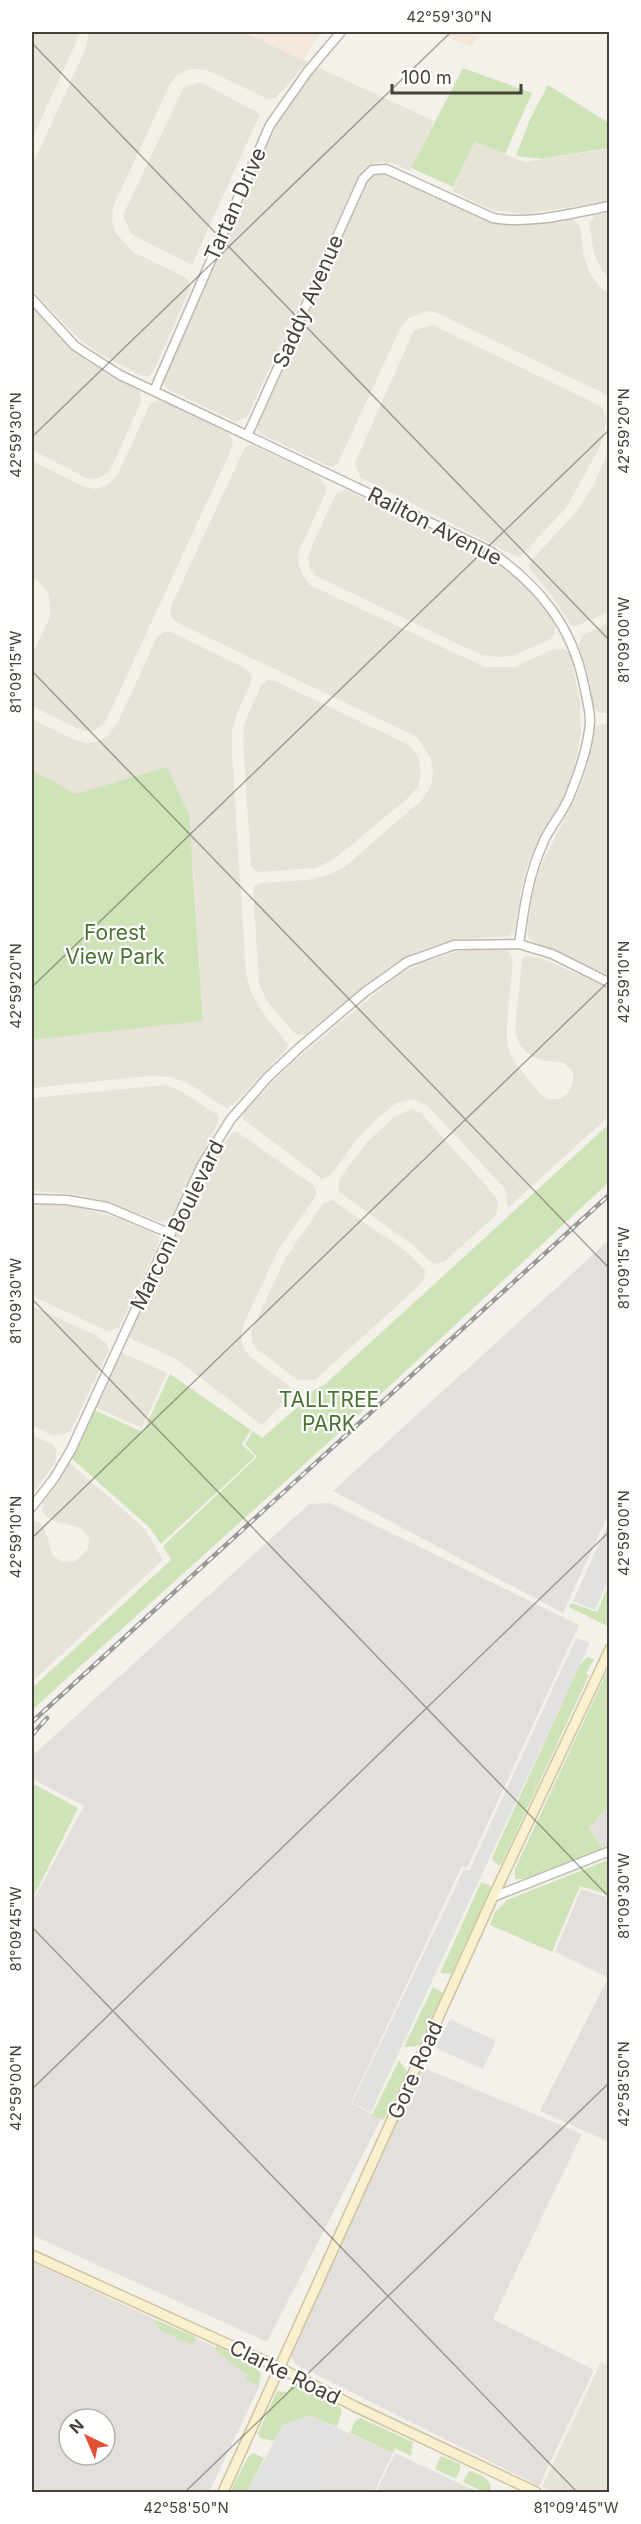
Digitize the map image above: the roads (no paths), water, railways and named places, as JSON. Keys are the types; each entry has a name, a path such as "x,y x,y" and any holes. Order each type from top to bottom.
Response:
{"main road":[{"name":"Gore Road","path":"223,2493 493,1897 609,1649"},
{"name":"Clarke Road","path":"32,2255 280,2368 536,2493"}],"street":[{"name":"Tartan Drive","path":"154,391 270,124 308,71 340,32"},
{"name":"Saddy Avenue","path":"248,434 363,179 372,170 386,169 493,218 505,220 522,220 609,206"},
{"name":"Railton Avenue","path":"32,299 75,346 120,375 490,551 533,585 550,607 570,639 579,659 590,721 585,750 569,798 543,842 527,886 519,944"},
{"name":"Marconi Boulevard","path":"32,1507 55,1477 71,1450 202,1165 231,1119 291,1055 365,992 407,962 454,945 519,944 552,954 609,983"},
{"path":"32,1199 67,1200 107,1207 171,1234"},
{"path":"493,1897 609,1851"}],"railway":[{"path":"32,1722 610,1194"},
{"path":"32,1735 47,1718"}],"park label":[{"name":"Forest View Park","path":"115,944"},
{"name":"TALLTREE PARK","path":"329,1411"}]}
